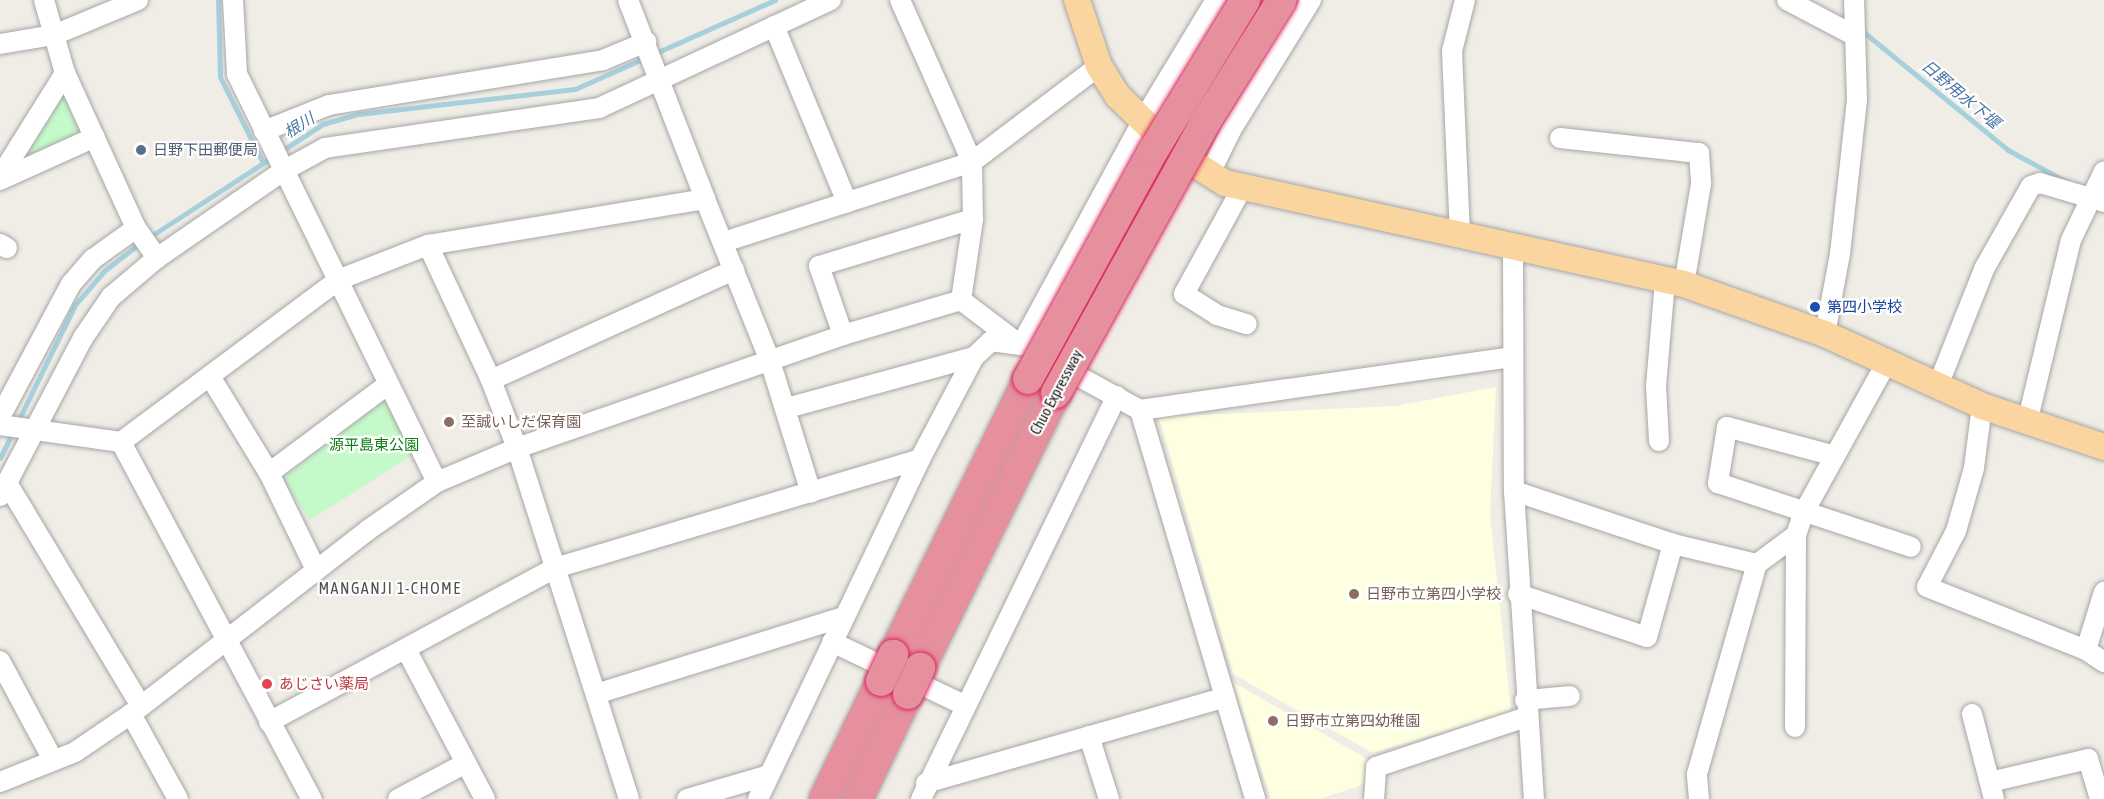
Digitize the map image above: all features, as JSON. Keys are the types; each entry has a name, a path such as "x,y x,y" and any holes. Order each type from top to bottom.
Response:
{"highway":[{"name":"Chuo Expressway","path":"824,799 1028,379 1153,151 1245,0"},
{"name":"Chuo Expressway","path":"858,799 1056,393 1199,134 1282,0"}],"main road":[{"path":"1077,0 1099,66 1142,122 1174,151 1209,175 1242,188 1675,283 1825,334 1937,388 2027,423 2104,447"}],"street":[{"path":"44,0 65,73 136,228 157,258"},
{"path":"0,44 54,35 138,0"},
{"path":"233,0 237,74 387,385 437,482"},
{"path":"628,0 788,408 811,493"},
{"path":"178,799 136,709 4,490 30,430 99,310 157,258 283,171 325,148 599,108 658,76 831,0"},
{"path":"900,0 972,162 973,219 961,300"},
{"path":"1021,345 1142,122 1216,0"},
{"path":"1209,175 1231,130 1311,0"},
{"path":"1460,235 1452,51 1465,0"},
{"path":"1787,0 1853,22 1857,99 1840,254 1825,334"},
{"path":"774,26 847,202"},
{"path":"264,131 329,105 603,60 647,45"},
{"path":"724,242 972,162 1099,66"},
{"path":"0,179 65,73"},
{"path":"0,179 95,137"},
{"path":"1560,138 1699,153 1701,184 1675,283 1656,386 1659,441"},
{"path":"2027,423 2071,240 2098,200 2104,171"},
{"path":"1937,388 1984,269 2031,186 2040,183 2098,200"},
{"path":"1242,188 1184,294 1217,315 1247,324"},
{"path":"136,228 93,259 71,284 1,423 30,430 121,442 211,378 338,280 428,245 705,199"},
{"path":"843,335 819,266 973,219"},
{"path":"428,245 491,381 517,448 629,799"},
{"path":"1513,248 1514,491 1525,708 1534,799"},
{"path":"491,381 735,270"},
{"path":"961,300 1021,345 1140,410 1513,357"},
{"path":"0,782 75,752 136,709 316,570 437,482 517,448 843,335 961,300"},
{"path":"758,799 920,459 974,357 992,341 1021,345"},
{"path":"788,408 974,357"},
{"path":"1795,727 1796,535 1804,512 1885,364"},
{"path":"211,378 269,473 316,570"},
{"path":"269,473 387,385"},
{"path":"923,791 1117,396"},
{"path":"1982,406 1974,468 1956,531 1927,587 2086,650 2104,662"},
{"path":"1140,410 1256,799"},
{"path":"1835,456 1727,427 1719,483 1911,547"},
{"path":"121,442 312,799"},
{"path":"269,722 555,568 920,459"},
{"path":"1514,491 1673,544 1757,564"},
{"path":"1699,799 1697,774 1757,564 1796,535"},
{"path":"1518,594 1647,637 1673,544"},
{"path":"2086,650 2104,592"},
{"path":"596,694 843,617"},
{"path":"832,642 964,705"},
{"path":"406,649 485,799"},
{"path":"0,661 53,760"},
{"path":"1372,798 1376,768 1525,708 1570,696"},
{"path":"923,791 1089,736 1225,698"},
{"path":"1972,714 1992,790 2088,759 2100,799"},
{"path":"1089,736 1109,799"},
{"path":"398,799 466,763"},
{"path":"687,799 769,775"}],"shaded area":[{"name":"日野市立第四小学校","path":"1496,387 1490,514 1511,711 1373,753 1233,674 1159,417 1395,406"},
{"name":"日野市立第四幼稚園","path":"1233,682 1367,759 1371,782 1319,799 1271,799"}],"green space":[{"path":"63,93 82,132 30,155 26,151"},
{"name":"源平島東公園","path":"388,397 417,452 310,520 282,479"}],"waterway":[{"path":"218,0 220,77 263,163"},
{"name":"根川","path":"148,238 323,124 359,114 575,89 775,0"},
{"name":"日野用水下堰","path":"1861,30 2008,150 2067,182"},
{"name":"根川","path":"17,423 75,305 104,271 140,243"},
{"name":"根川","path":"0,458 13,431"}],"place":[{"name":"日野下田郵便局","path":"141,150"},
{"name":"第四小学校","path":"1815,307"},
{"name":"至誠いしだ保育園","path":"449,422"},
{"name":"日野市立第四小学校","path":"1354,594"},
{"name":"あじさい薬局","path":"267,684"},
{"name":"日野市立第四幼稚園","path":"1273,721"}],"district":[{"name":"MANGANJI 1-CHOME","path":"390,588"}]}
